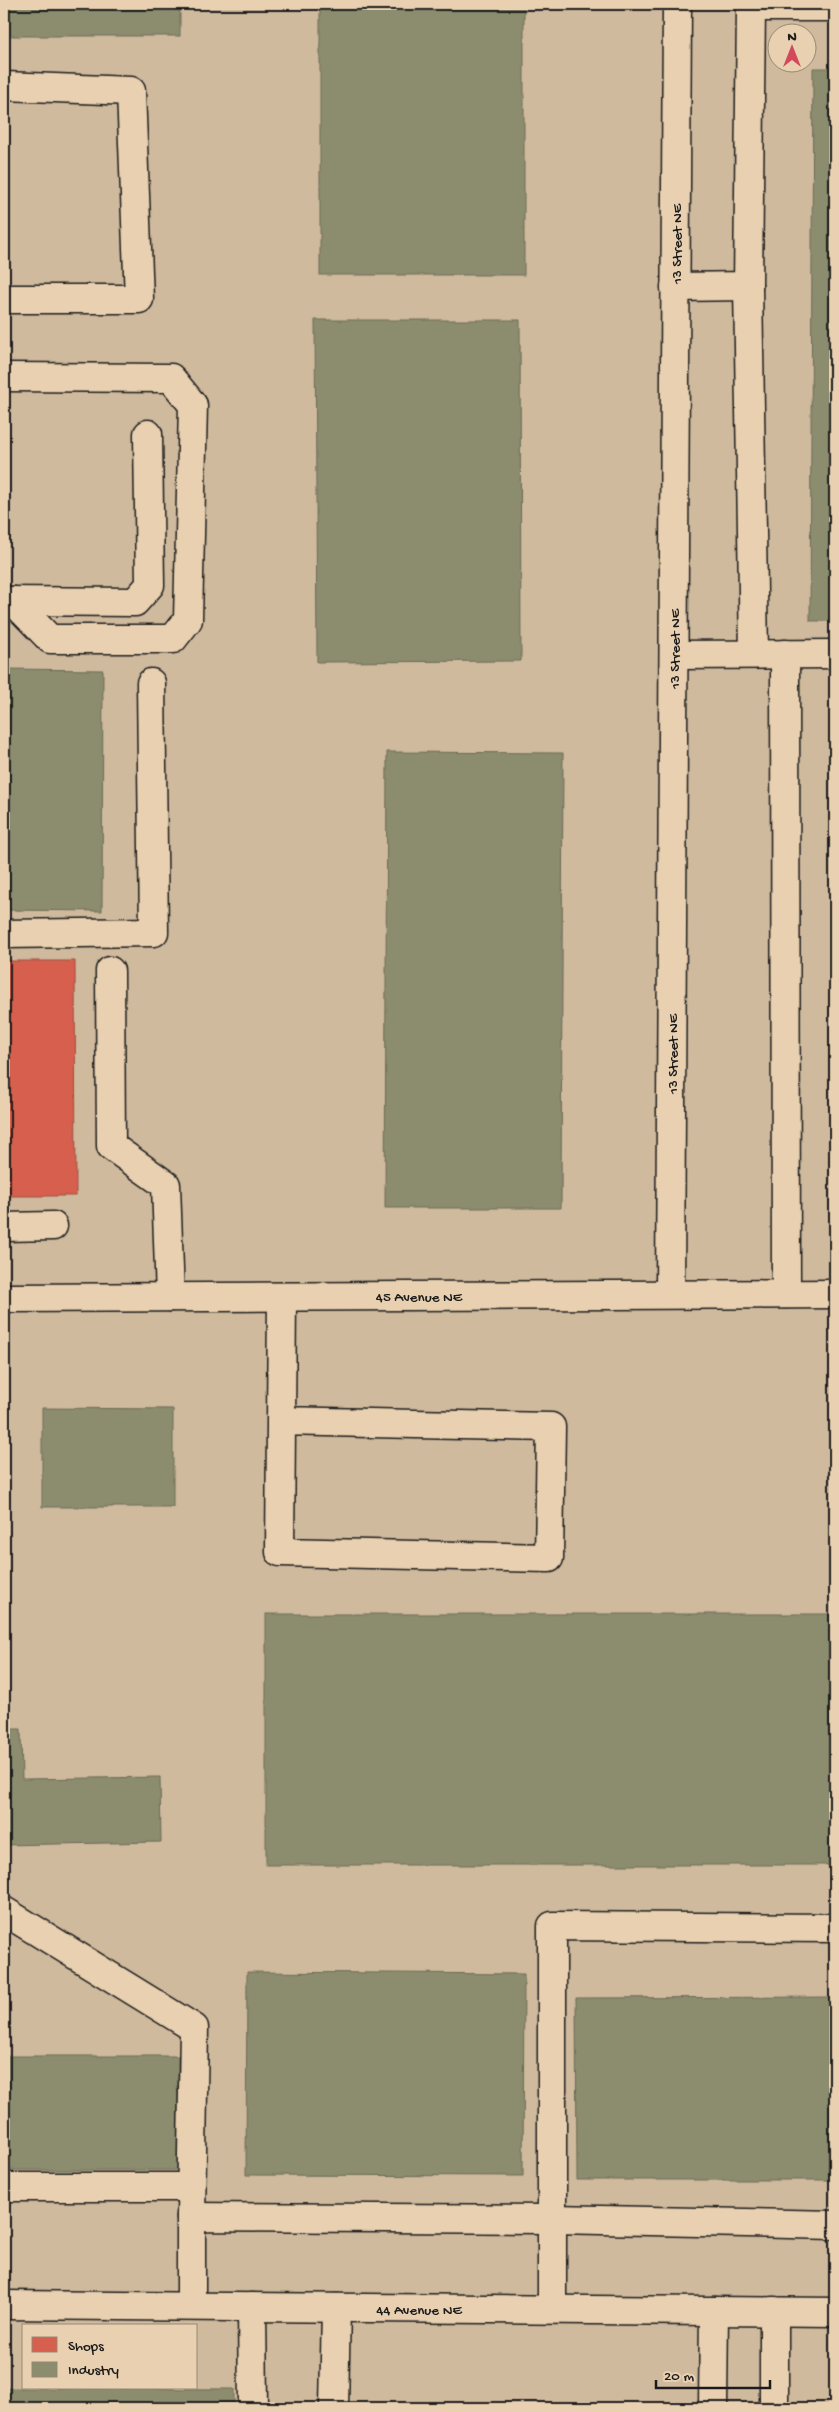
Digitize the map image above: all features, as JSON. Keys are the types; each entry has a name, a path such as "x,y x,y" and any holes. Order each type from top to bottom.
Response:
{"street":[{"name":"13 Street NE","path":"670,1294 677,4"},
{"path":"754,654 748,286 751,7 835,7"},
{"path":"4,86 131,91 139,299 4,299"},
{"path":"675,287 748,286"},
{"path":"4,377 171,378 193,404 188,620 173,639 50,639 8,601"},
{"path":"8,601 135,602 150,585 148,434"},
{"path":"674,654 835,654"},
{"path":"785,654 786,1294"},
{"path":"4,934 154,932 151,683"},
{"path":"110,971 111,1146 166,1185 170,1297"},
{"path":"4,1227 53,1226"},
{"name":"45 Avenue NE","path":"4,1298 835,1294"},
{"path":"281,1422 551,1426 548,1558 280,1552 281,1422 282,1297"},
{"path":"4,1911 194,2028 190,2186 191,2306"},
{"path":"552,2309 552,1926 835,1928"},
{"path":"4,2187 190,2186"},
{"path":"191,2217 552,2219 835,2225"},
{"name":"44 Avenue NE","path":"4,2305 835,2312"},
{"path":"252,2307 253,2408"},
{"path":"334,2408 336,2308"},
{"path":"713,2408 714,2311"},
{"path":"774,2311 774,2408"}],"shaded area":[{"path":"4,4 835,4 835,2408 4,2408"}],"building: Shops":[{"path":"4,961 75,961 76,1196 4,1196"}],"building: Industry":[{"path":"4,4 180,4 180,36 4,36"},
{"path":"320,4 524,4 524,275 320,275"},
{"path":"816,68 835,68 835,621 810,621 813,72 816,72"},
{"path":"315,320 520,320 521,661 317,662"},
{"path":"4,669 103,670 102,911 4,910"},
{"path":"387,752 563,753 561,1208 385,1208"},
{"path":"42,1408 173,1409 173,1507 42,1507"},
{"path":"266,1614 835,1614 835,1865 266,1865"},
{"path":"4,1729 21,1729 22,1779 160,1777 161,1842 4,1845"},
{"path":"247,1972 524,1974 523,2176 246,2175"},
{"path":"835,1997 835,2180 577,2180 576,1998"},
{"path":"4,2056 178,2056 178,2170 4,2170"},
{"path":"4,2388 22,2388 22,2390 234,2389 234,2408 4,2408"}]}
